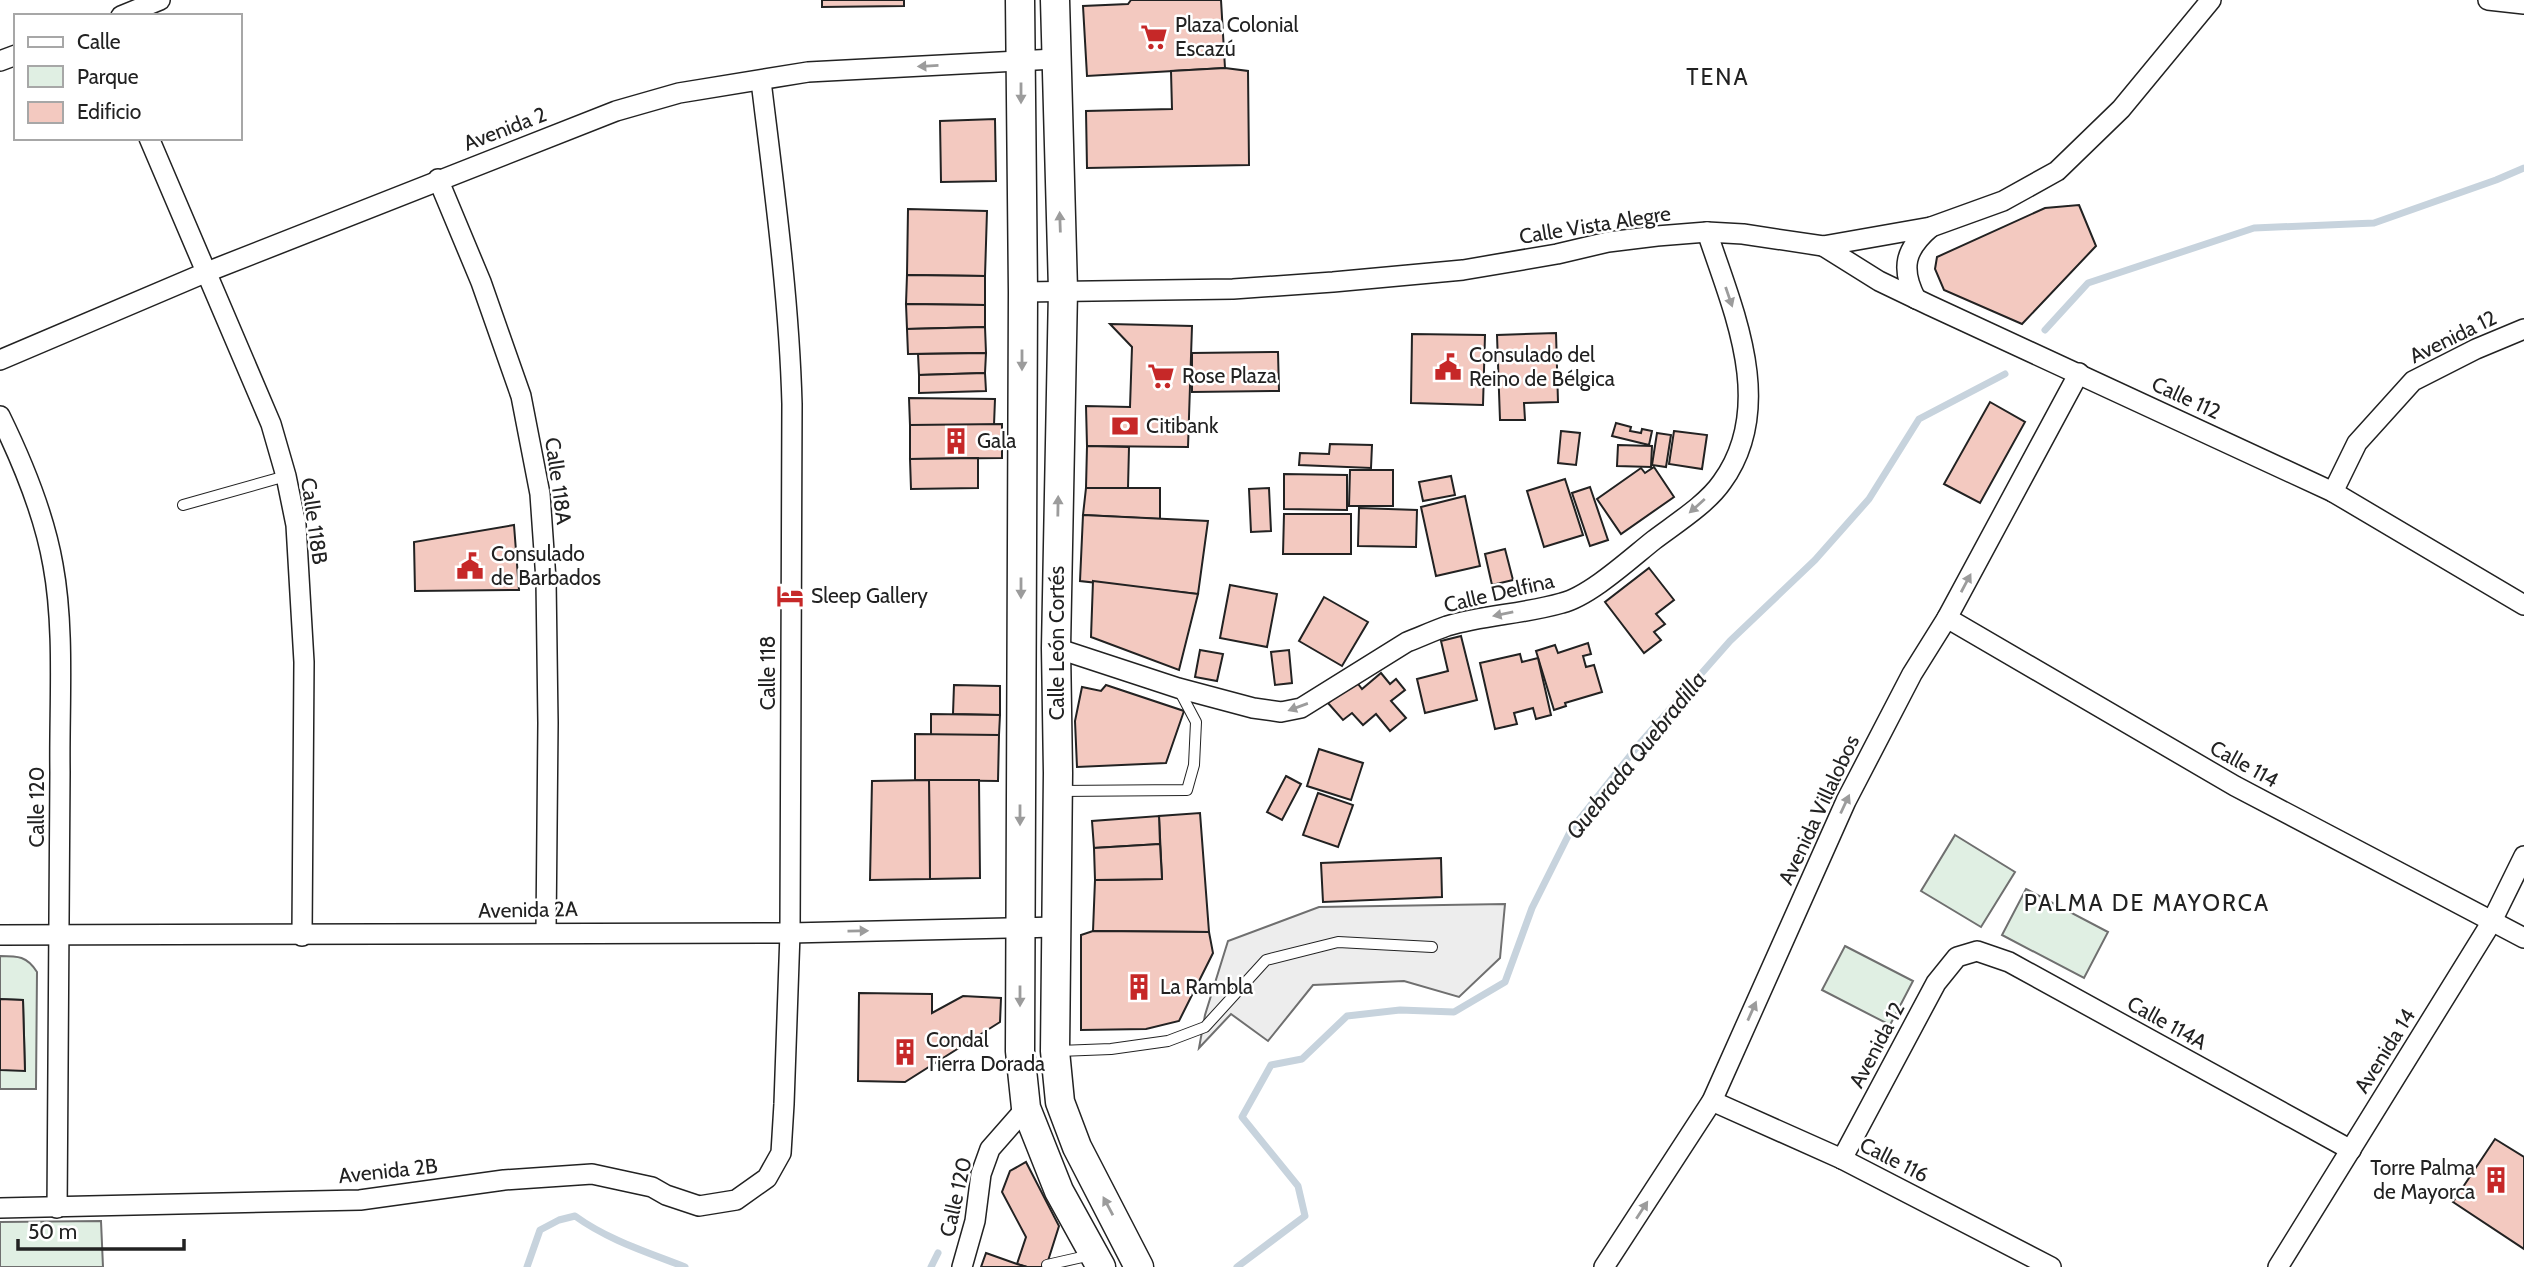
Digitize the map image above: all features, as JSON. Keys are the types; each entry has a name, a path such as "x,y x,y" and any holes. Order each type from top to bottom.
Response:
{"main road":[{"name":"Calle León Cortés","path":"1020,0 1023,292 1020,1051 1026,1108 1051,1182 1097,1261"},
{"name":"Calle León Cortés","path":"1055,0 1063,290 1056,648 1058,791 1055,1051 1060,1102 1077,1147 1139,1267"}],"street":[{"path":"126,14 160,0"},
{"name":"Calle Vista Alegre","path":"1023,292 1233,289 1334,282 1463,270 1557,254 1608,242 1707,232 1742,234 1823,246 1931,227 2003,201 2057,171 2121,108 2211,0"},
{"path":"2488,0 2524,4"},
{"name":"Avenida 2","path":"0,360 207,272 438,179 616,111 679,93 808,72 1055,59"},
{"name":"Calle 118","path":"761,81 791,369 789,933 781,1153 767,1178"},
{"name":"Calle 118B","path":"150,140 271,424 296,525 304,662 302,936"},
{"name":"Calle 118A","path":"438,179 481,282 521,396 540,494 546,580 548,697 546,932"},
{"path":"1916,299 1906,268 1910,251 1918,238 1931,227"},
{"name":"Calle Delfina","path":"1056,648 1178,688 1253,708 1281,712 1301,708 1407,642 1448,626 1563,603 1584,593 1688,514 1721,484 1742,446 1747,415 1748,379 1742,338 1707,232"},
{"name":"Calle 112","path":"1823,246 1879,281 1916,299 2333,492 2524,605"},
{"name":"Avenida 12","path":"2333,492 2357,443 2413,381 2476,349 2524,329"},
{"name":"Avenida Villalobos","path":"1604,1267 1712,1101 1846,801 1912,674 1947,618 2079,373"},
{"name":"Calle 120","path":"0,416 18,452 43,523 54,566 58,620 61,936 57,1208"},
{"name":"Calle 114","path":"1947,618 2235,786 2524,938"},
{"name":"Avenida 14","path":"2278,1267 2491,923 2524,856"},
{"name":"Avenida 2A","path":"0,935 789,933 1056,927"},
{"name":"Calle 114A","path":"1957,957 1977,951 2009,962 2351,1150"},
{"name":"Avenida 12","path":"1842,1159 1936,983 1957,957"},
{"name":"Calle 116","path":"1712,1101 1842,1159 2051,1267"},
{"name":"Calle 120","path":"962,1267 975,1221 981,1174 990,1149 1026,1108"},
{"name":"Avenida 2B","path":"0,1208 360,1200 504,1180 592,1174 652,1187 666,1195 699,1206 736,1200 767,1178"}],"lane":[{"path":"183,505 286,476"},
{"path":"1058,791 1187,790 1194,765 1196,723 1178,688"},
{"path":"1055,1051 1111,1049 1168,1041 1205,1027 1266,960 1338,942 1432,947"},
{"path":"1047,1265 1097,1261"}],"green space":[{"path":"1955,835 2015,872 1981,927 1921,891"},
{"path":"2026,889 2108,932 2084,978 2002,935"},
{"path":"1845,946 1913,981 1890,1025 1822,990"},
{"path":"0,956 22,958 37,972 36,1089 0,1089 0,1070 25,1070 23,1000 0,999"},
{"path":"101,1221 103,1267 0,1267 0,1222"}],"shaded area":[{"path":"1505,904 1500,958 1459,997 1404,981 1313,985 1268,1041 1231,1014 1199,1048 1205,1015 1228,941 1319,907"}],"building":[{"path":"822,0 904,0 904,6 822,7"},
{"name":"Plaza Colonial Escazú","path":"1131,0 1221,0 1225,68 1087,76 1083,6 1128,4"},
{"path":"1225,68 1248,71 1249,165 1087,168 1086,111 1172,109 1171,71"},
{"path":"995,119 996,181 941,182 940,121"},
{"path":"2079,205 2096,246 2022,324 1944,290 1935,269 1937,257 2045,208"},
{"path":"908,209 987,211 985,276 907,275"},
{"path":"907,275 985,276 985,305 906,304"},
{"path":"906,304 985,305 985,327 907,329"},
{"name":"Rose Plaza","path":"1110,324 1192,326 1188,447 1087,446 1086,406 1130,407 1132,347"},
{"path":"985,327 986,353 908,354 907,329"},
{"path":"1556,333 1558,402 1524,403 1525,420 1500,420 1497,335"},
{"path":"1412,334 1485,335 1483,405 1411,403"},
{"path":"1278,352 1279,391 1192,392 1192,353"},
{"path":"986,353 985,373 919,375 918,354"},
{"path":"985,373 986,391 919,393 919,375"},
{"path":"909,398 995,399 994,425 910,425"},
{"path":"1990,402 2025,422 1980,503 1944,484"},
{"path":"1616,423 1631,427 1630,431 1652,431 1649,445 1612,436"},
{"name":"Gala","path":"1002,424 1002,458 910,459 910,425"},
{"path":"1561,431 1580,433 1576,465 1558,463"},
{"path":"1674,431 1707,435 1702,469 1669,464"},
{"path":"1657,433 1671,435 1666,467 1652,465"},
{"path":"1330,444 1372,445 1371,468 1299,465 1300,453 1329,454"},
{"path":"1618,445 1652,446 1651,467 1617,466"},
{"path":"1087,446 1129,447 1128,488 1086,488"},
{"path":"978,458 978,488 911,489 910,459"},
{"path":"1654,467 1674,497 1621,534 1597,499 1641,468 1645,473"},
{"path":"1350,470 1393,470 1393,506 1349,506"},
{"path":"1284,474 1347,475 1347,510 1284,509"},
{"path":"1451,476 1455,495 1423,501 1419,482"},
{"path":"1565,479 1583,535 1544,547 1527,491"},
{"path":"1590,487 1608,540 1590,546 1572,493"},
{"path":"1086,488 1160,488 1160,519 1083,515"},
{"path":"1269,488 1271,531 1251,532 1249,489"},
{"path":"1465,496 1480,566 1436,576 1421,507"},
{"path":"1359,508 1417,510 1416,547 1358,546"},
{"path":"1284,514 1351,514 1351,554 1283,554"},
{"path":"1083,515 1208,521 1198,594 1080,581"},
{"path":"514,525 519,590 415,591 414,542"},
{"path":"1505,549 1513,580 1492,585 1485,554"},
{"path":"1649,568 1674,600 1656,614 1665,624 1654,632 1661,640 1644,653 1605,602"},
{"path":"1093,581 1198,594 1179,670 1091,637"},
{"path":"1230,585 1277,594 1267,647 1220,638"},
{"path":"1324,597 1368,622 1342,666 1299,641"},
{"path":"1461,636 1477,700 1425,713 1417,679 1448,671 1441,641"},
{"path":"1588,643 1591,654 1583,656 1586,667 1594,665 1602,692 1565,703 1566,706 1554,710 1536,651 1555,645 1558,653"},
{"path":"1200,650 1223,654 1217,681 1195,677"},
{"path":"1289,650 1292,683 1275,685 1271,652"},
{"path":"1520,654 1522,662 1538,658 1551,715 1536,719 1533,708 1514,713 1517,724 1495,729 1480,663"},
{"path":"1381,673 1390,684 1396,679 1405,690 1391,701 1406,718 1390,731 1376,714 1363,725 1352,713 1343,720 1328,703 1355,680 1362,689"},
{"path":"954,685 1000,686 1000,715 953,714"},
{"path":"1106,685 1184,711 1166,763 1077,767 1075,721 1082,687 1101,691"},
{"path":"931,714 1000,715 999,735 931,735"},
{"path":"915,734 999,735 998,781 915,780"},
{"path":"1319,749 1363,763 1351,800 1307,786"},
{"path":"1286,776 1301,784 1282,820 1267,812"},
{"path":"929,780 979,780 980,878 930,879"},
{"path":"929,780 930,879 870,880 872,781"},
{"path":"1318,793 1353,805 1338,847 1303,835"},
{"path":"1200,813 1209,932 1093,931 1095,880 1162,879 1159,816"},
{"path":"1159,816 1160,844 1094,848 1092,821"},
{"path":"1160,844 1162,879 1095,880 1094,848"},
{"path":"1441,858 1442,897 1323,902 1321,863"},
{"name":"La Rambla","path":"1093,931 1209,932 1213,953 1179,1021 1146,1029 1081,1030 1081,935"},
{"name":"Condal Tierra Dorada","path":"859,993 932,994 932,1013 963,996 1001,998 1000,1022 905,1082 858,1081"},
{"path":"0,999 23,1000 25,1071 0,1070"},
{"name":"Torre Palma de Mayorca","path":"2495,1139 2524,1157 2524,1249 2453,1202"},
{"path":"1026,1162 1059,1226 1046,1267 1017,1264 1026,1237 1002,1192 1010,1171"},
{"path":"986,1253 1017,1264 1027,1267 981,1267"}],"waterway":[{"name":"Quebrada Quebradilla","path":"2045,330 2088,283 2254,228 2374,223 2524,168"},
{"name":"Quebrada Quebradilla","path":"1237,1267 1305,1216 1298,1186 1242,1117 1271,1065 1302,1059 1347,1016 1400,1010 1454,1012 1505,982 1532,908 1571,830 1641,742 1730,641 1815,560 1869,499 1919,419 2005,374"},
{"name":"Quebrada Quebradilla","path":"527,1267 540,1230 559,1220 575,1216 614,1239 685,1267"},
{"name":"Quebrada Quebradilla","path":"931,1267 938,1253"}],"place":[{"name":"Plaza Colonial Escazú","path":"1154,37"},
{"name":"Consulado del Reino de Bélgica","path":"1448,367"},
{"name":"Rose Plaza","path":"1161,376"},
{"name":"Citibank","path":"1125,426"},
{"name":"Gala","path":"956,441"},
{"name":"Consulado de Barbados","path":"470,566"},
{"name":"Sleep Gallery","path":"790,596"},
{"name":"La Rambla","path":"1139,987"},
{"name":"Condal Tierra Dorada","path":"905,1052"},
{"name":"Torre Palma de Mayorca","path":"2496,1180"}],"district":[{"name":"TENA","path":"1718,77"},
{"name":"PALMA DE MAYORCA","path":"2147,903"}]}
